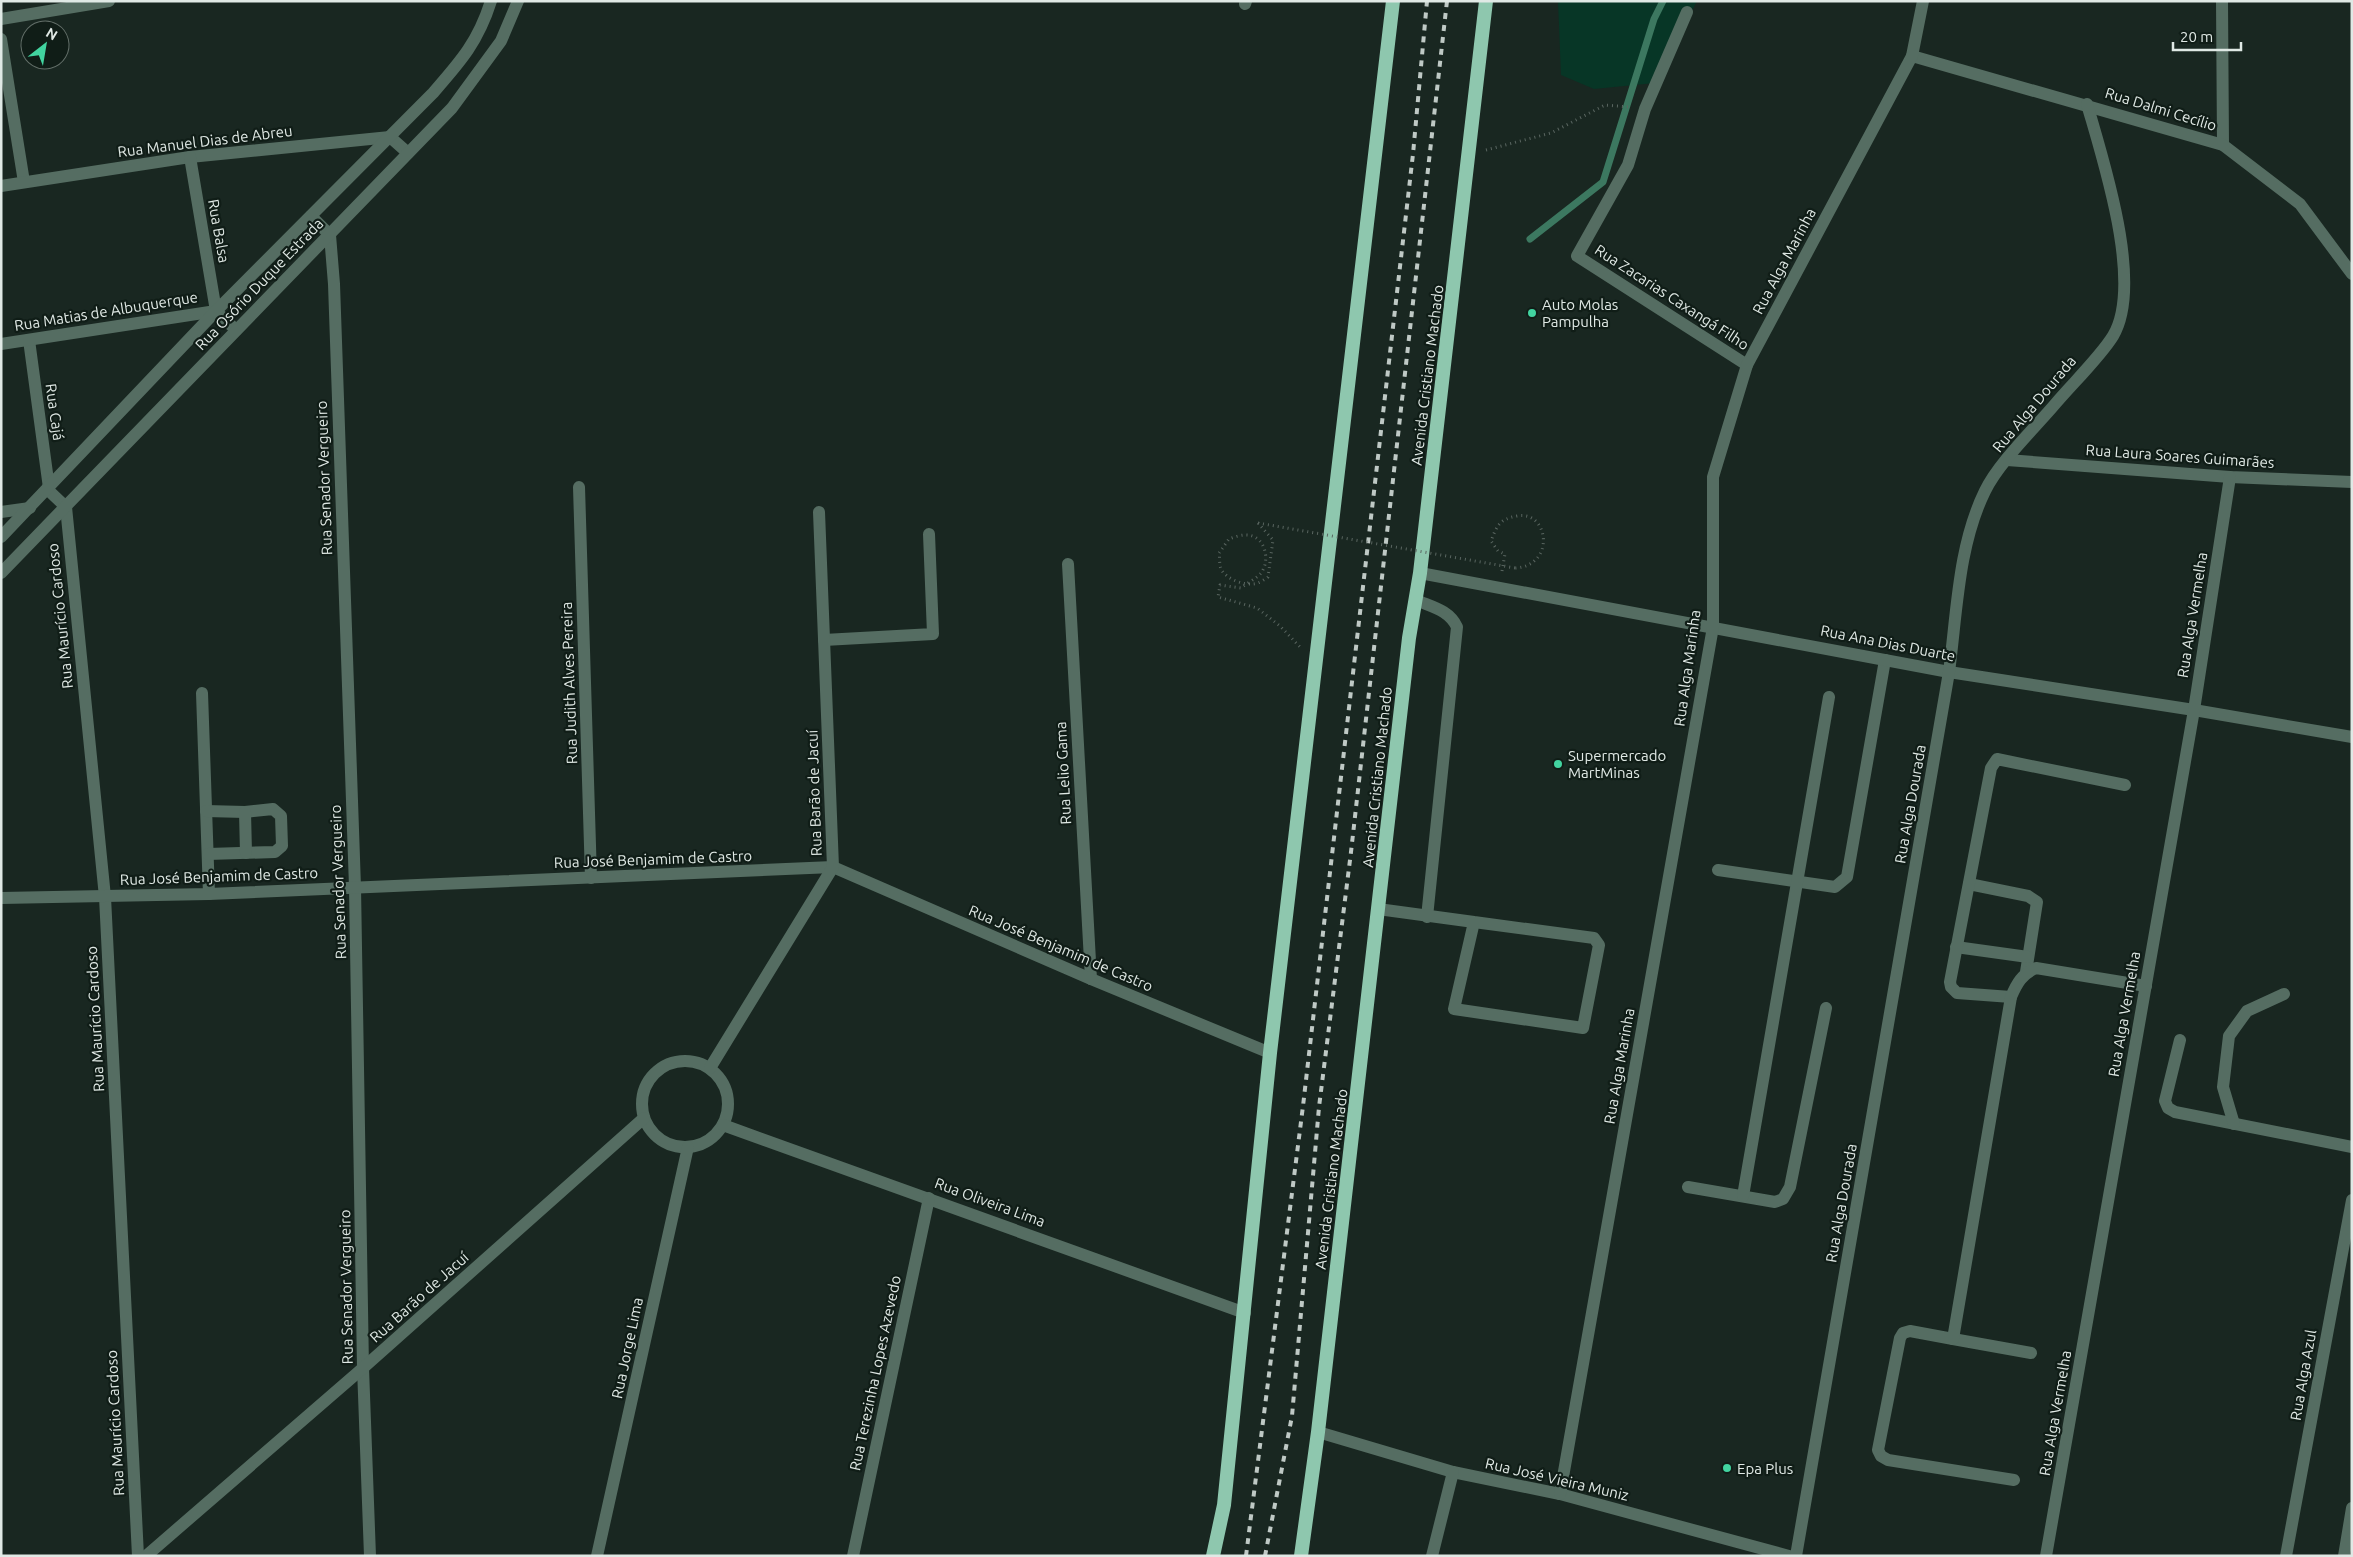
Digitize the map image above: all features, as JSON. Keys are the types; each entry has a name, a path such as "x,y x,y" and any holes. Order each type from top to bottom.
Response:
{"highway":[{"path":"1213,1556 1224,1505 1270,1053 1393,1"},
{"name":"Avenida Cristiano Machado","path":"1300,1556 1318,1432 1409,638 1420,573 1486,1"}],"street":[{"path":"1,19 62,5 109,1"},
{"name":"Rua Osório Duque Estrada","path":"1,537 216,311 390,137 460,62 482,30 492,1"},
{"name":"Rua Osório Duque Estrada","path":"1,573 452,108 501,42 518,1"},
{"name":"Rua Alga Marinha","path":"1560,1494 1713,627 1713,477 1747,365 1912,56 1922,1"},
{"path":"2222,1 2223,145"},
{"name":"Rua Zacarias Caxangá Filho","path":"1687,12 1645,109 1628,165 1577,256 1747,365"},
{"path":"1,39 24,182"},
{"name":"Rua Dalmi Cecílio","path":"1912,56 2087,104 2223,145 2300,204 2352,274"},
{"name":"Rua Alga Dourada","path":"1796,1556 1950,672 1967,539 1985,490 2007,460 2113,336 2124,300 2122,255 2110,184 2087,104"},
{"path":"390,137 408,153"},
{"name":"Rua Manuel Dias de Abreu","path":"1,186 190,157 390,137"},
{"name":"Rua Balsa","path":"190,157 216,311"},
{"path":"311,216 330,235"},
{"name":"Rua Senador Vergueiro","path":"330,235 334,284 355,888 363,1368 370,1556"},
{"path":"216,311 236,330"},
{"name":"Rua Matias de Albuquerque","path":"1,344 216,311"},
{"name":"Rua Cajá","path":"29,340 48,488"},
{"name":"Rua Laura Soares Guimarães","path":"2007,460 2230,477 2352,482"},
{"name":"Rua Alga Vermelha","path":"2046,1556 2194,710 2230,477"},
{"name":"Rua Judith Alves Pereira","path":"579,487 591,878"},
{"path":"48,488 66,507"},
{"name":"Rua Maurício Cardoso","path":"66,507 105,896 138,1556"},
{"path":"1,512 30,508"},
{"name":"Rua Barão de Jacuí","path":"710,1068 833,867 819,512"},
{"path":"824,640 933,634 929,534"},
{"name":"Rua Lelio Gama","path":"1068,564 1091,979"},
{"name":"Rua Ana Dias Duarte","path":"1420,573 1950,672 2194,710 2352,738"},
{"path":"1416,600 1444,611 1453,618 1457,626 1427,917"},
{"path":"1718,870 1798,880 1835,887 1847,877 1885,660"},
{"path":"202,693 209,894"},
{"path":"1743,1196 1829,697"},
{"path":"2011,997 1957,993 1951,987 1950,982 1991,768 1997,759 2125,784"},
{"path":"206,811 245,812 273,809 281,816 282,846 275,852 208,854"},
{"path":"245,812 246,853"},
{"name":"Rua José Benjamim de Castro","path":"1,898 209,894 833,867 1091,979 1270,1053"},
{"path":"1969,884 2033,898 2037,902 2026,972"},
{"path":"1378,909 1594,938 1598,941 1599,946 1583,1028 1454,1009 1474,922"},
{"path":"1956,947 2028,957"},
{"path":"1952,1338 2011,997 2017,982 2026,972 2036,968 2146,986"},
{"path":"2234,1124 2223,1087 2229,1036 2247,1012 2284,994"},
{"path":"1688,1187 1775,1202 1783,1199 1790,1188 1826,1008"},
{"path":"2180,1040 2165,1100 2168,1108 2175,1112 2352,1147"},
{"path":"684,1060 697,1062 710,1068 722,1082 728,1100 723,1125 708,1140 688,1147 674,1146 661,1140 650,1130 644,1118 641,1105 643,1091 649,1079 658,1069 670,1063 684,1060"},
{"name":"Rua Barão de Jacuí","path":"146,1556 363,1368 644,1118"},
{"name":"Rua Oliveira Lima","path":"723,1125 1245,1313"},
{"name":"Rua Jorge Lima","path":"597,1556 688,1147"},
{"name":"Rua Terezinha Lopes Azevedo","path":"853,1556 929,1198"},
{"name":"Rua Alga Azul","path":"2286,1556 2352,1200"},
{"path":"2014,1480 1888,1460 1881,1456 1878,1450 1900,1338 1903,1333 1910,1331 2031,1353"},
{"name":"Rua José Vieira Muniz","path":"1318,1432 1453,1472 1560,1494 1789,1556"},
{"path":"1432,1556 1453,1472"},
{"path":"2344,1556 2352,1508"}],"path":[{"path":"1469,155 1551,132 1605,105 1632,107"},
{"path":"1317,663 1280,626 1257,608 1218,597 1220,585 1241,588 1247,583 1260,574 1267,562 1264,547 1254,537 1246,535 1229,539 1219,553 1220,568 1225,575 1247,583 1255,584 1268,577 1274,540 1258,523 1515,568 1532,564 1542,554 1544,536 1541,527 1532,519 1522,515 1504,518 1497,524 1490,541 1498,551 1504,554"}],"green space":[{"path":"1558,1 1697,1 1655,83 1594,89 1561,75"}],"waterway":[{"path":"1530,239 1603,182 1654,19 1663,1"}],"railway":[{"path":"1246,1556 1303,1106 1413,154 1427,1"},
{"path":"1265,1556 1292,1416 1319,1107 1351,852 1447,1"}],"place":[{"name":"Auto Molas Pampulha","path":"1532,313"},
{"name":"Supermercado MartMinas","path":"1558,764"},
{"name":"Epa Plus","path":"1727,1468"}]}
